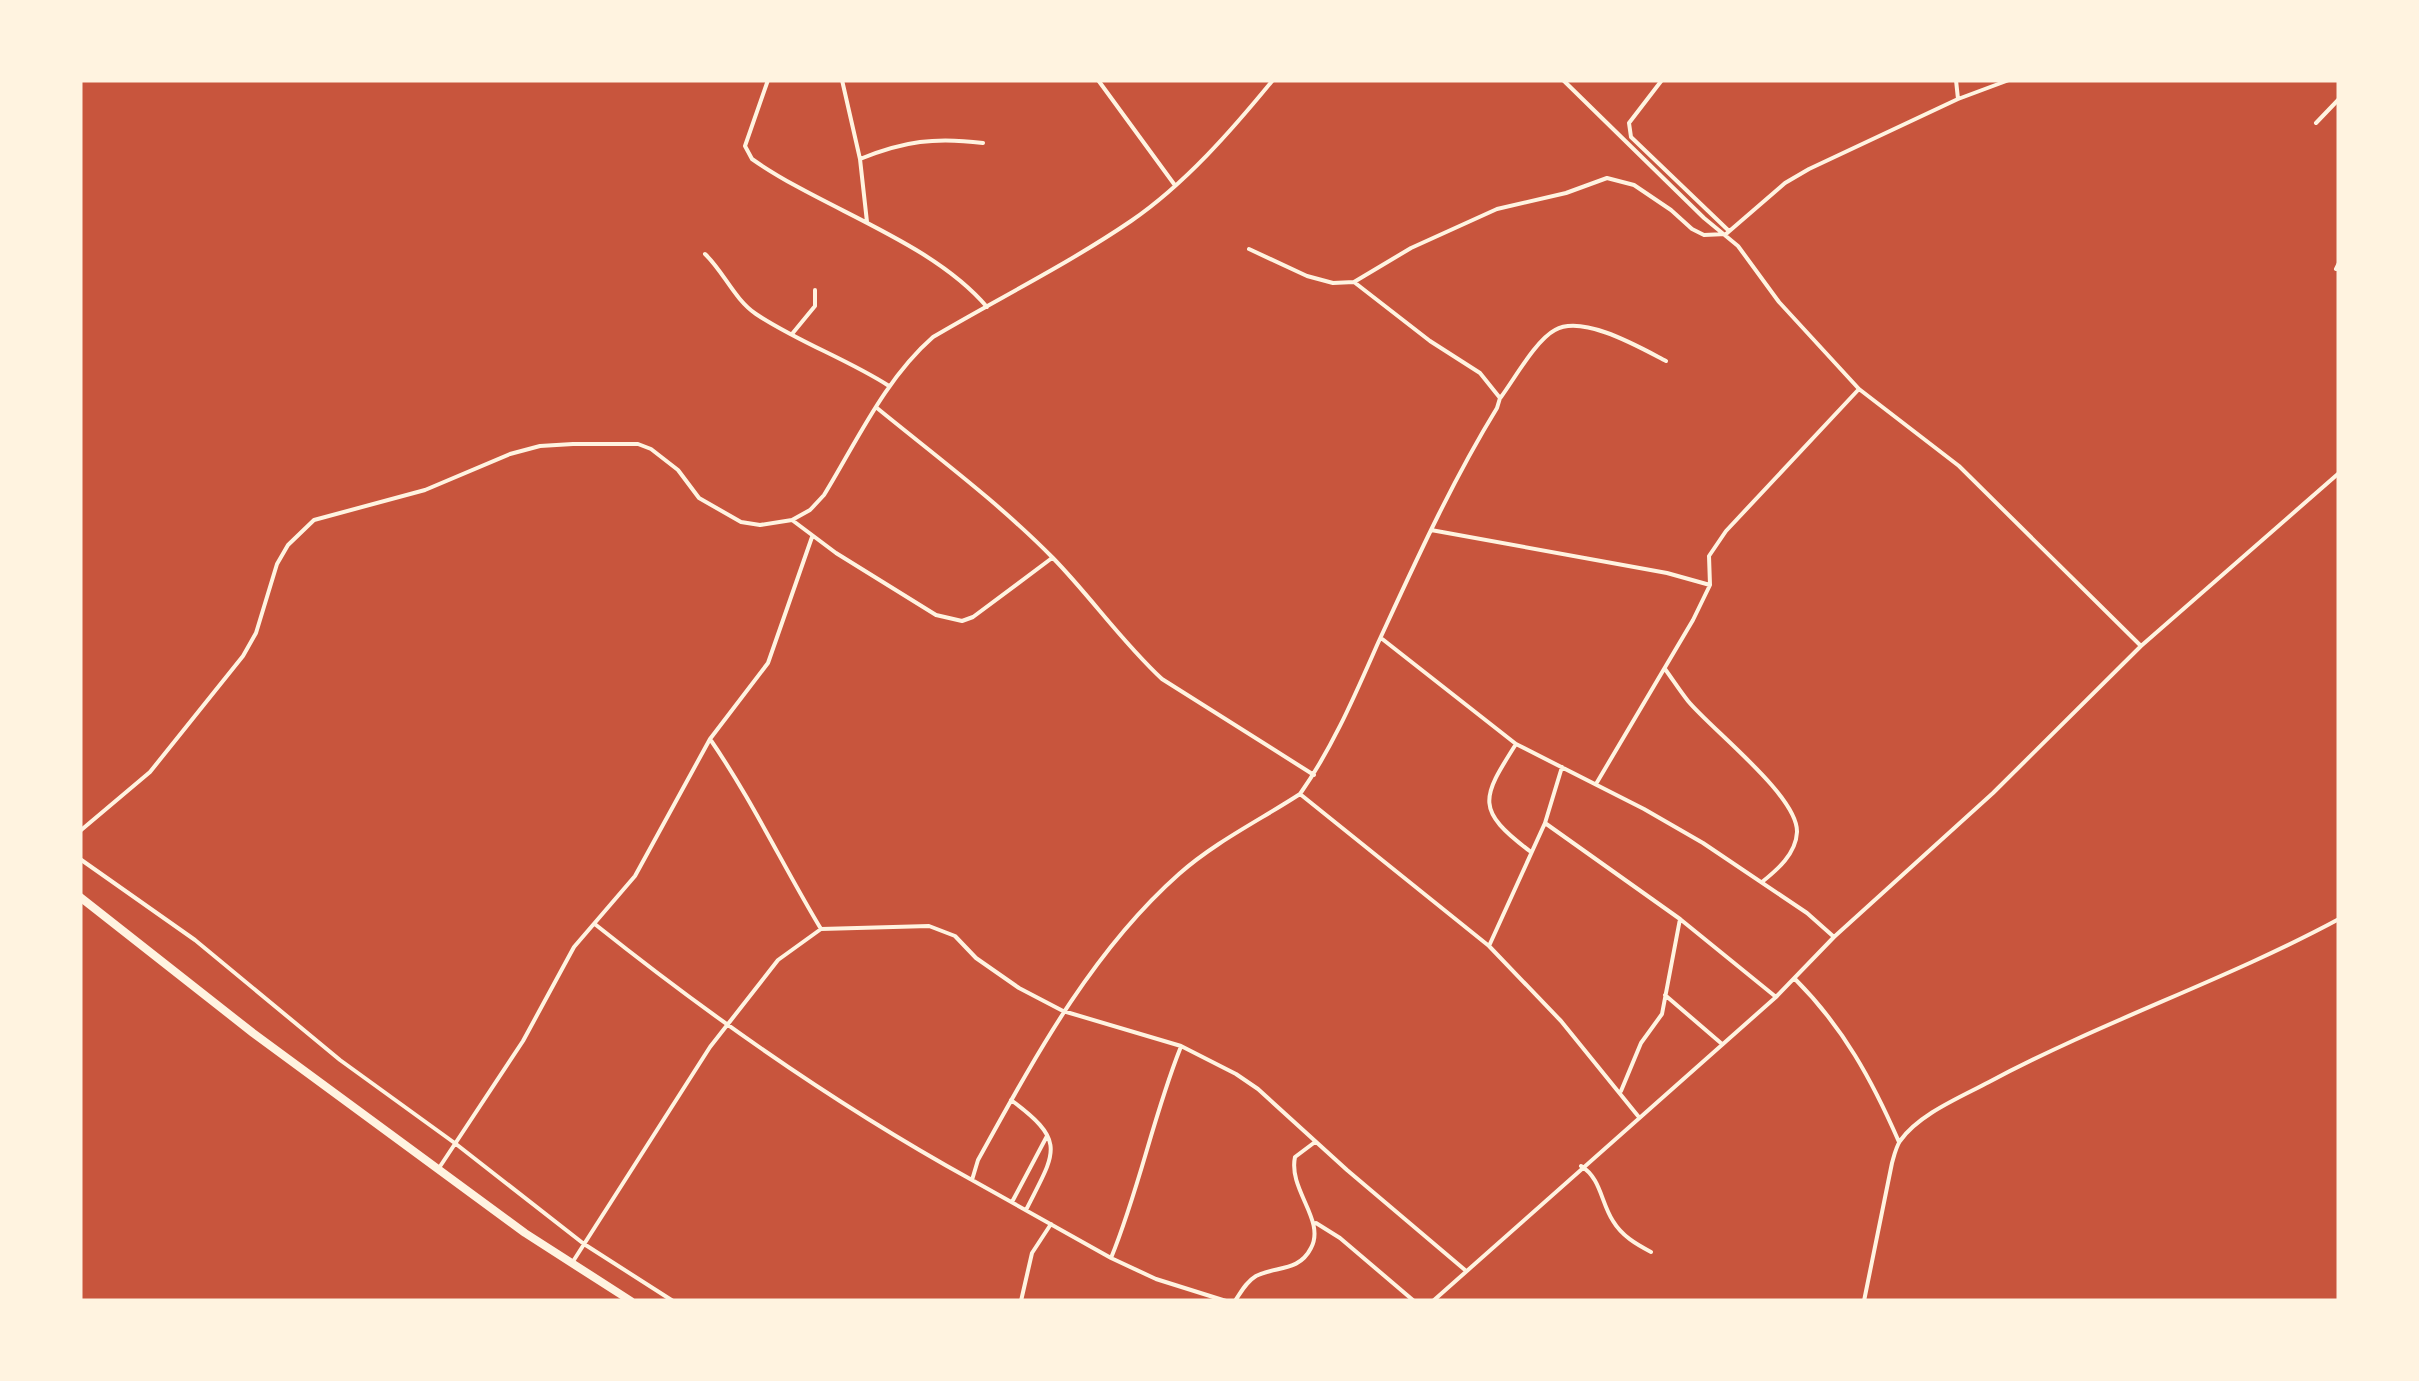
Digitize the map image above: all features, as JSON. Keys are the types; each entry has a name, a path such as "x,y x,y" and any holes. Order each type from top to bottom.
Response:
{"highway":[{"path":"80,897 253,1034 572,1263 631,1301"}],"street":[{"path":"768,80 746,146 752,159 967,284 987,306"},
{"path":"842,80 860,158 866,222"},
{"path":"1098,80 1174,184"},
{"path":"80,831 150,772 242,656 256,633 277,564 288,544 314,520 416,493 484,462 540,446 638,444 678,470 700,498 741,522 760,526 792,520 810,510 824,494 889,386 932,336 1121,227 1222,138 1273,80"},
{"path":"1562,80 1704,218 1728,232"},
{"path":"1662,80 1630,123 1631,137 1728,232 1778,302 1859,389 1958,466 2141,646"},
{"path":"1956,80 1958,99"},
{"path":"1250,249 1308,276 1333,283 1354,282 1411,248 1497,209 1566,193 1607,178 1634,185 1692,229 1704,234 1728,232 1784,183 1808,169 1958,99 2009,80"},
{"path":"2316,124 2339,99"},
{"path":"860,158 922,140 944,138 983,144"},
{"path":"705,254 752,312 889,386"},
{"path":"1354,282 1430,341 1480,373 1500,398"},
{"path":"792,334 815,306 815,290"},
{"path":"972,1180 978,1160 1063,1011 1130,926 1178,874 1300,794 1314,775 1336,738 1430,530 1500,398 1544,339 1563,326 1584,328 1618,337 1666,361"},
{"path":"1596,784 1710,585 1709,556 1726,530 1859,389"},
{"path":"877,408 1000,506 1053,558 1162,679 1314,775"},
{"path":"1433,1301 1776,997 1834,938 1993,793 2141,646 2339,473"},
{"path":"792,520 924,609 962,621 972,618 1053,558"},
{"path":"1430,530 1668,573 1710,585"},
{"path":"439,1168 523,1041 574,947 635,876 710,739 768,663 812,537"},
{"path":"1380,638 1516,744 1658,817 1808,913 1834,938"},
{"path":"1664,667 1689,702 1790,808 1796,837 1788,856 1762,882"},
{"path":"710,739 755,808 821,929"},
{"path":"1516,744 1493,780 1487,800 1492,815 1532,852"},
{"path":"1489,946 1545,823 1562,768"},
{"path":"1300,794 1489,946 1560,1021 1638,1116"},
{"path":"1545,823 1680,919 1776,997"},
{"path":"80,858 195,940 340,1060 584,1244 673,1301"},
{"path":"1620,1093 1640,1043 1662,1014 1680,919"},
{"path":"1864,1301 1880,1213 1899,1142 1944,1106 2055,1047 2262,957 2339,919"},
{"path":"595,925 725,1026 842,1105 1112,1258 1156,1279 1226,1301"},
{"path":"572,1263 725,1026 778,960 821,929 929,926 944,930 1019,988 1063,1011 1180,1046 1236,1074 1466,1270"},
{"path":"1795,979 1849,1042 1899,1142"},
{"path":"1665,995 1722,1044"},
{"path":"1112,1258 1180,1046"},
{"path":"1011,1100 1049,1133 1052,1148 1026,1210"},
{"path":"1012,1202 1049,1133"},
{"path":"1235,1301 1258,1275 1297,1265 1315,1238 1314,1222 1300,1196 1293,1168 1295,1156 1315,1142"},
{"path":"1582,1166 1592,1174 1623,1234 1651,1252"},
{"path":"1314,1222 1340,1238 1414,1301"},
{"path":"1021,1301 1032,1253 1051,1224"}]}
